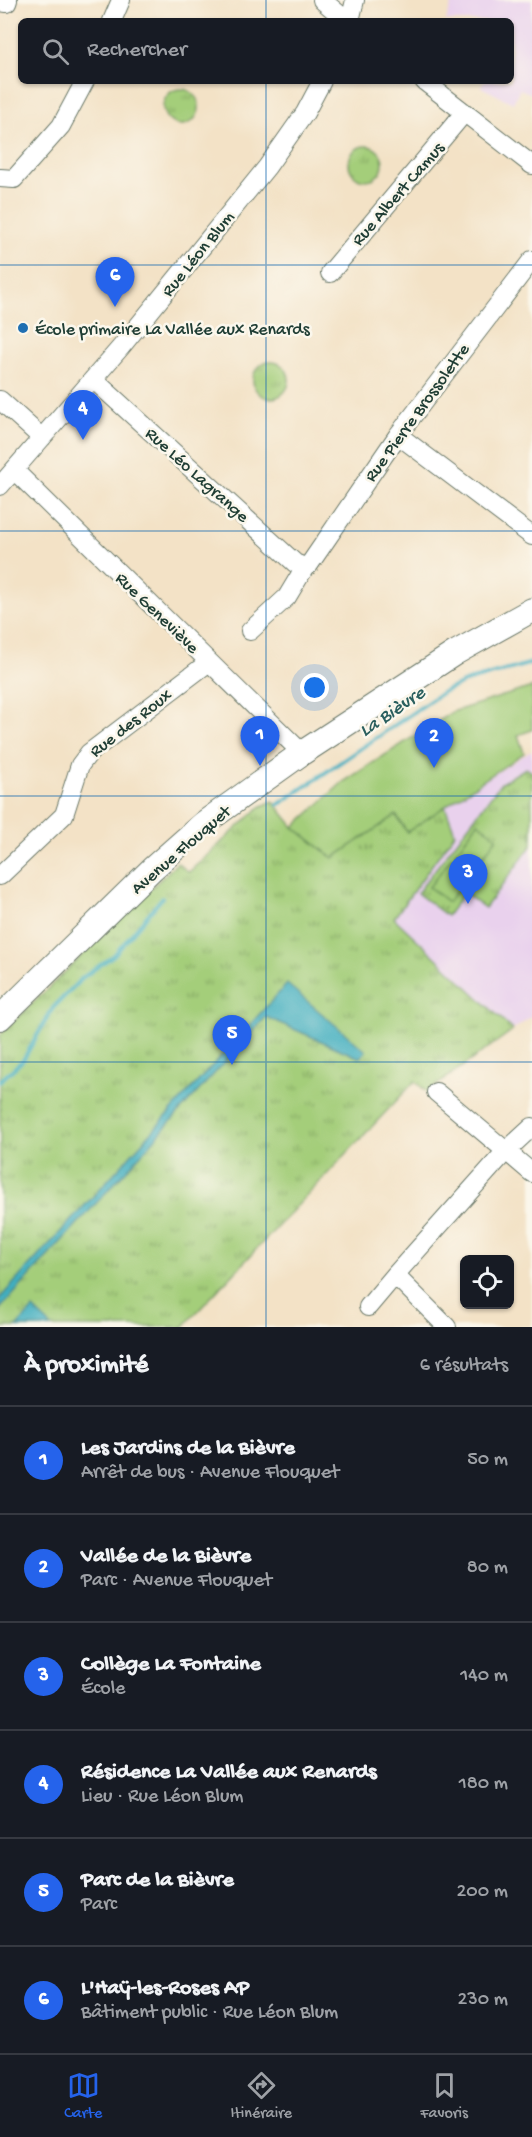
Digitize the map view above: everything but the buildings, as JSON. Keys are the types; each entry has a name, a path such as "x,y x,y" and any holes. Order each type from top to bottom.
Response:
{"main road":[{"name":"Avenue Flouquet","path":"0,1018 161,861 204,823 302,753 455,653 532,610"}],"street":[{"path":"0,2 8,0"},
{"path":"113,18 121,0"},
{"path":"322,0 345,18"},
{"path":"350,18 355,0"},
{"path":"0,178 15,180 61,126 83,84"},
{"name":"Rue Léon Blum","path":"0,486 93,379 267,167 305,113 320,84"},
{"path":"428,84 532,165"},
{"name":"Rue Albert Camus","path":"330,273 464,113"},
{"name":"Rue Pierre Brossolette","path":"250,631 287,597 305,567 309,565 398,435 532,260"},
{"name":"Rue Léo Lagrange","path":"93,379 295,563 305,567"},
{"path":"0,400 42,438"},
{"path":"398,435 532,536"},
{"name":"Rue Geneviève","path":"15,471 302,753"},
{"name":"Rue des Roux","path":"0,876 64,815 80,765 89,753 209,662"},
{"path":"436,1092 532,1173"},
{"path":"368,1307 506,1151 532,1127"},
{"path":"395,1275 447,1327"}],"shaded area":[{"path":"453,0 532,0 532,94 520,89 513,103 481,87 482,84 514,84 514,18 447,18"},
{"path":"532,750 532,1016 513,1030 394,918 455,833 445,806"}],"green space":[{"path":"181,89 194,94 199,107 194,120 181,125 168,120 163,107 168,94"},
{"path":"366,146 378,151 383,163 378,175 366,180 354,175 349,163 354,151"},
{"path":"271,362 284,367 289,380 284,393 271,398 258,393 253,380 258,367"},
{"path":"532,687 532,730 518,735 524,753 407,832 396,815 333,858 294,827 343,782 452,712"},
{"path":"526,768 532,772 532,845 485,908 464,893 447,916 417,893 501,783"},
{"path":"273,801 294,827 333,858 396,815 407,832 445,806 455,833 394,918 513,1030 427,1092 415,1081 183,1327 0,1327 0,1035 177,863 189,872 260,807"},
{"path":"478,822 497,838 475,867 455,853"},
{"path":"452,857 471,872 448,902 429,887"}],"water":[{"path":"287,984 366,1051 360,1058 266,1017 0,1309 0,1298"},
{"path":"33,1309 52,1327 16,1327"}],"waterway":[{"name":"La Bièvre","path":"278,805 443,692 465,682 532,663"},
{"name":"La Bièvre","path":"0,1081 23,1060 53,1008 82,978 114,955 162,898"}],"place":[{"name":"L'Haÿ-les-Roses AP","path":"115,307"},
{"name":"École primaire La Vallée aux Renards","path":"23,328"},
{"name":"Résidence La Vallée aux Renards","path":"83,440"},
{"name":"Les Jardins de la Bièvre","path":"260,766"},
{"name":"Vallée de la Bièvre","path":"434,768"},
{"name":"Collège La Fontaine","path":"468,904"},
{"name":"Parc de la Bièvre","path":"232,1065"}]}
